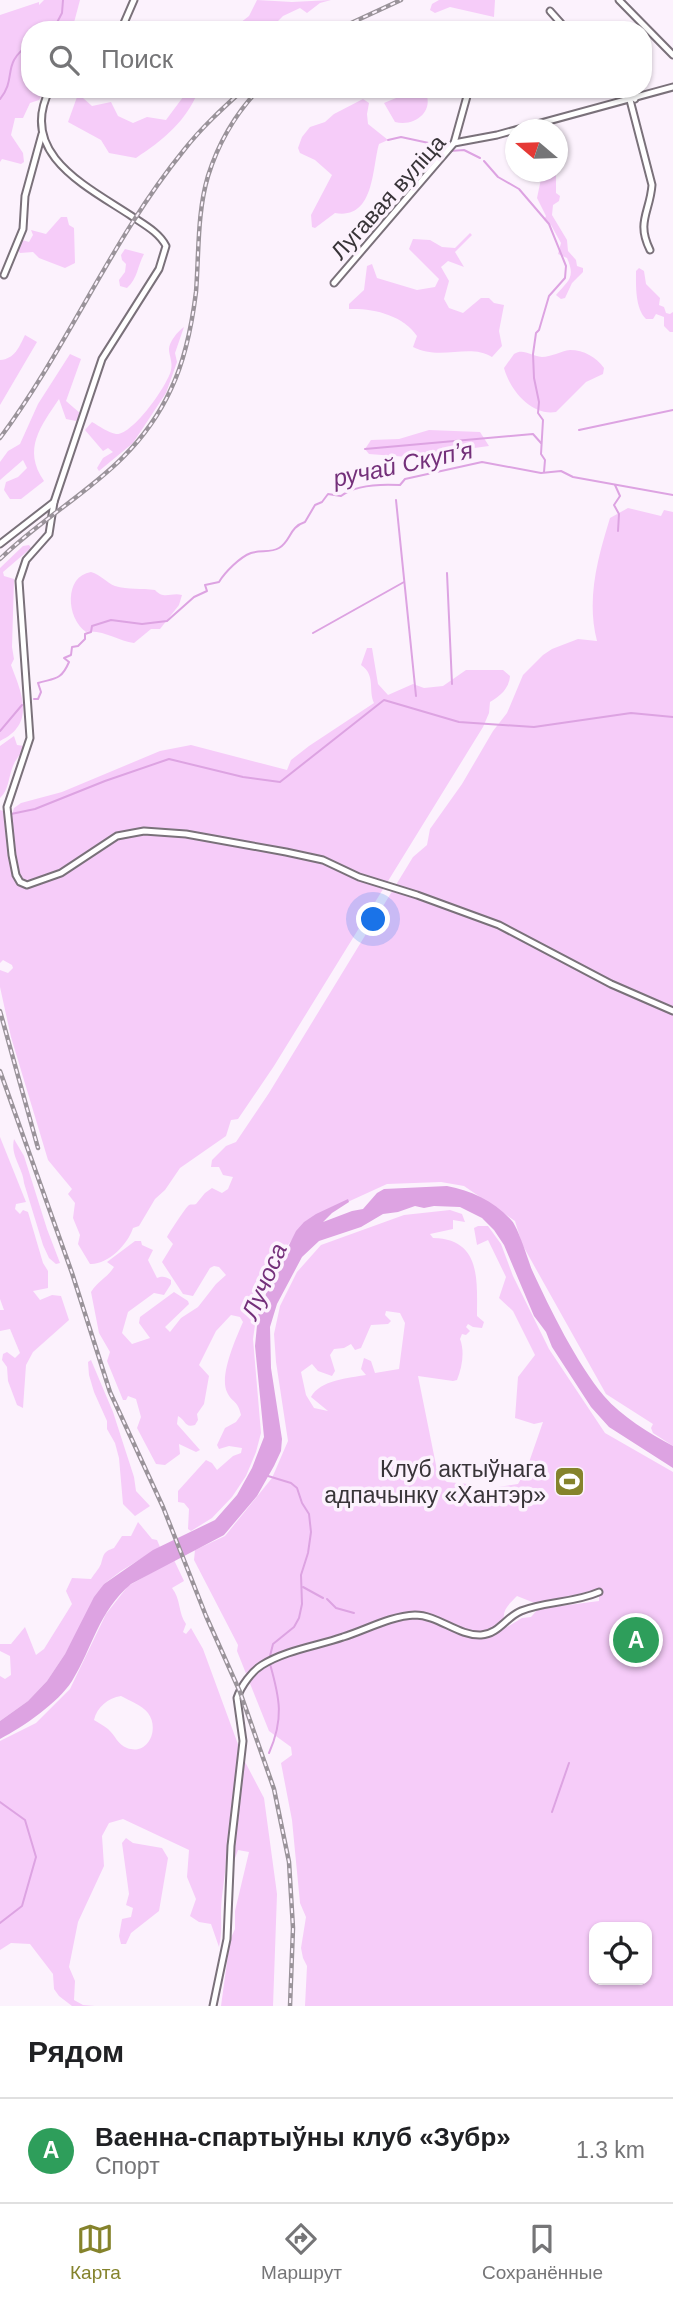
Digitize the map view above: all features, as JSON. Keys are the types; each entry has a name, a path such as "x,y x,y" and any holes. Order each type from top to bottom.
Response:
{"street":[{"path":"125,21 134,0"},
{"path":"619,0 640,21"},
{"path":"550,11 559,21"},
{"path":"652,34 673,55"},
{"name":"Лугавая вуліца","path":"652,94 673,87"},
{"path":"4,275 23,229 24,196 42,134 47,98"},
{"path":"454,143 466,98"},
{"name":"Лугавая вуліца","path":"334,283 454,143 497,135 638,98"},
{"path":"632,100 652,185 651,197 642,221 643,236 650,250"},
{"path":"42,134 48,149 66,170 163,240 166,246 163,261 102,359 54,502 49,534 26,560 19,581 30,738 7,807 12,855 20,882 27,885 61,873 117,836 144,831 186,834 286,852 323,860 359,877 417,894 499,925 611,984 673,1011"},
{"path":"0,544 54,502"},
{"path":"213,2006 226,1939 231,1846 243,1741 237,1698 254,1671 264,1663 288,1653 379,1623 416,1615 458,1630 483,1635 496,1631 519,1611 573,1601 599,1592"}],"shaded area":[{"path":"44,0 80,0 74,21 21,21 21,98 40,98 30,103 23,118 15,118 11,135 23,153 24,162 21,164 2,159 0,162 0,15 39,2 39,5"},
{"path":"257,0 331,0 320,3 307,13 300,8 278,21 243,21 249,16"},
{"path":"439,0 495,0 494,17 450,7 435,13 430,10 432,4"},
{"path":"77,98 83,98 92,106 111,102 118,116 133,123 147,117 166,120 182,98 195,98 188,111 165,137 136,158 109,153 101,140 68,122"},
{"path":"396,98 428,100 420,117 402,123 395,122 384,103"},
{"path":"363,99 369,103 368,124 388,140 379,144 369,190 358,208 348,213 335,213 315,228 312,227 311,215 332,175 315,160 300,153 298,148 302,137 310,127 325,122 334,114"},
{"path":"540,182 556,182 556,193 560,196 559,201 553,205 552,215 567,240 568,251 576,260 577,266 583,268 565,298 561,299 556,295 569,279 571,270 567,258 558,254 561,243 551,225 544,220 546,216 537,198"},
{"path":"61,217 67,217 69,225 74,228 75,263 65,268 39,258 33,252 20,253 18,250 22,240 29,242 33,235 31,230 46,234"},
{"path":"470,233 472,235 455,252 464,267 448,261 441,267 449,281 444,299 449,308 463,313 481,298 489,298 494,303 504,305 499,331 502,346 492,357 474,351 423,351 413,347 417,336 396,318 368,310 349,309 349,304 364,290 367,266 372,264 377,278 417,290 435,287 439,279 409,249 413,239 430,240 442,247 455,248"},
{"path":"125,249 144,254 127,288 120,286 119,280 125,272 126,264 121,255"},
{"path":"639,268 644,271 646,284 660,298 659,305 664,307 666,313 673,312 673,332 664,326 664,317 656,314 653,319 646,319 642,314 636,290 636,271"},
{"path":"184,327 175,353 177,362 166,393 133,443 99,471 97,468 103,458 113,452 108,448 103,451 85,430 92,422 116,434 140,419 168,377 171,367 169,346"},
{"path":"25,335 37,342 0,405 0,360 13,355"},
{"path":"570,350 593,357 604,368 603,374 586,382 556,412 538,410 516,393 504,368 514,354 524,352 542,357"},
{"path":"70,354 81,359 66,401 81,414 76,421 66,419 59,399 41,428 34,448 38,469 44,481 21,499 10,499 4,490 6,482 18,477 27,468 23,460 0,480 0,462 8,451 20,444 38,404"},
{"path":"429,430 480,432 489,446 408,457 369,454 365,449 371,440 399,439"},
{"path":"628,508 661,516 664,510 673,512 673,1446 653,1433 653,1424 606,1394 522,1244 515,1221 464,1186 441,1182 387,1184 306,1221 285,1249 268,1281 257,1311 253,1339 261,1433 256,1452 246,1476 232,1497 212,1518 191,1531 188,1529 189,1509 184,1503 178,1502 178,1491 206,1460 217,1470 233,1456 241,1453 242,1448 229,1446 219,1449 217,1445 225,1428 236,1422 241,1415 227,1392 225,1377 229,1357 243,1322 240,1317 231,1315 216,1331 199,1365 209,1376 204,1404 197,1414 195,1425 187,1425 178,1416 177,1424 200,1450 196,1452 179,1444 180,1454 165,1465 156,1464 137,1428 141,1417 136,1399 128,1396 123,1400 107,1361 110,1352 99,1333 91,1292 114,1267 107,1262 135,1241 141,1241 142,1245 153,1250 148,1260 157,1278 167,1278 171,1280 171,1284 164,1295 154,1293 128,1312 122,1333 132,1344 150,1338 139,1323 140,1317 174,1292 189,1304 165,1327 170,1332 181,1318 198,1307 226,1275 219,1267 214,1266 210,1268 193,1296 183,1294 162,1262 173,1244 167,1237 189,1205 196,1204 212,1188 222,1193 228,1189 233,1177 223,1175 219,1167 211,1167 212,1160 226,1146 236,1142 269,1093 413,857 427,845 430,829 507,713 523,675 552,649 578,639 597,641 593,594 598,563 610,518"},
{"path":"29,545 31,548 3,572 4,576 14,579 14,659 11,665 23,708 18,726 0,741 0,568 23,546"},
{"path":"91,572 115,586 155,590 165,595 182,595 179,605 160,629 151,629 134,643 98,632 86,632 75,617 71,598 76,581"},
{"path":"367,648 372,648 378,684 388,695 413,684 424,688 443,686 466,670 503,670 510,676 509,681 503,692 490,702 483,727 274,1066 238,1119 231,1120 226,1136 180,1168 165,1190 155,1199 139,1226 133,1228 127,1241 116,1252 104,1261 90,1264 78,1244 80,1235 73,1218 75,1203 68,1194 72,1189 48,1160 11,1037 0,987 0,970 8,973 13,968 3,960 0,963 0,810 3,811 5,821 10,822 14,808 21,803 62,792 160,751 191,745 287,770 291,760 309,746 374,703 369,673 361,665"},
{"path":"14,736 17,745 24,746 0,798 0,746"},
{"path":"0,1137 26,1202 16,1204 15,1209 20,1214 23,1210 28,1212 43,1263 48,1271 48,1288 33,1291 40,1300 52,1295 61,1296 69,1320 33,1352 26,1365 23,1408 17,1405 8,1381 7,1367 2,1360 3,1354 7,1352 15,1358 20,1353 10,1329 0,1331 0,1310 4,1310 0,1299"},
{"path":"14,1139 24,1156 60,1263 56,1264 49,1258 43,1245 15,1156"},
{"path":"447,1186 482,1198 512,1221 547,1302 584,1368 604,1396 619,1411 673,1446 673,1468 609,1427 591,1407 534,1316 504,1245 482,1218 460,1207 415,1206 383,1214 361,1227 319,1241 302,1257 277,1304 270,1327 271,1368 282,1439 281,1451 257,1496 224,1535 131,1584 103,1618 66,1689 39,1714 0,1739 0,1721 28,1701 47,1681 104,1584 153,1550 215,1520 237,1495 252,1468 264,1437 255,1346 258,1315 270,1283 296,1231 316,1214 348,1199 349,1202 323,1222 363,1209 384,1189"},
{"path":"450,1210 462,1214 465,1222 453,1220 453,1229 430,1234 433,1238 460,1245 468,1253 476,1275 477,1316 484,1322 482,1328 468,1324 466,1327 470,1331 466,1335 462,1334 462,1360 457,1380 418,1376 438,1475 447,1482 468,1484 470,1491 518,1484 527,1468 543,1422 534,1424 515,1418 518,1377 535,1355 513,1311 499,1298 506,1277 488,1240 477,1245 474,1228 478,1226 488,1226 501,1244 513,1276 549,1349 605,1433 673,1472 673,2006 305,2006 307,1966 301,1948 306,1917 300,1903 292,1820 281,1763 292,1755 291,1747 269,1731 237,1651 238,1645 194,1560 195,1550 225,1536 272,1478 288,1441 274,1334 280,1306 297,1272 321,1245 404,1215","holes":["386,1311 400,1313 405,1323 399,1369 375,1373 371,1361 364,1358 361,1369 366,1375 321,1387 311,1397 328,1411 314,1408 306,1395 301,1372 312,1364 318,1371 332,1376 335,1371 330,1355 334,1349 351,1344 355,1350 361,1348 371,1325 388,1324 391,1321 385,1315","599,1589 599,1601 538,1609 531,1617 522,1618 507,1627 505,1622 507,1607 517,1596 537,1604"]},
{"path":"91,1360 113,1412 136,1491 150,1506 135,1516 123,1504 119,1458 89,1375 88,1362"},
{"path":"138,1522 152,1539 157,1540 160,1547 104,1584 47,1681 28,1701 0,1721 0,1676 5,1679 11,1675 10,1656 0,1651 0,1644 11,1644 25,1627 36,1655 44,1649 72,1604 66,1591 72,1578 91,1579 104,1554 114,1548 122,1536 131,1536"},
{"path":"174,1560 184,1581 172,1588 186,1624 183,1632 186,1634 191,1628 203,1649 243,1758 264,1798 277,1894 273,2006 221,2006 230,1940 235,1929 235,1911 249,1852 238,1850 233,1864 226,1856 219,1947 211,1924 199,1922 190,1916 196,1899 187,1877 189,1850 123,1819 109,1823 102,1836 104,1866 78,1922 69,1967 75,1981 74,2000 83,2005 95,2006 72,2006 59,1996 54,1989 53,1974 30,1944 11,1943 0,1950 0,1741 36,1723 70,1689 106,1614 128,1586","holes":["121,1696 143,1708 151,1719 153,1726 150,1740 141,1748 124,1747 108,1729 94,1720 100,1707"]},
{"path":"126,1838 133,1843 162,1848 168,1858 159,1911 131,1933 126,1944 121,1944 119,1936 122,1919 131,1917 133,1908 126,1905 129,1894 122,1843"}],"waterway":[{"path":"58,21 62,13 63,0"},
{"path":"0,99 8,84 12,64 21,51"},
{"path":"388,140 401,137 438,145 444,149"},
{"path":"450,151 464,150 480,158"},
{"path":"484,161 498,177 519,189 549,224 566,266 565,278 549,296 536,333 533,354 538,413 543,420 541,454 545,460 544,472"},
{"path":"579,430 673,410"},
{"path":"365,449 533,434 541,443"},
{"name":"ручай Скупʼя","path":"34,699 38,699 41,692 38,683 63,673 69,662 64,658 71,655 72,647 78,646 85,639 85,634 91,632 92,626 111,620 142,624 167,621 194,597 207,591 205,585 219,582 242,558 254,552 276,550 283,545 296,527 305,522 315,505 322,502 328,494 341,496 361,487 400,485 405,479 482,462 541,473 561,471 573,477 673,495"},
{"path":"615,485 620,496 614,505 619,514 618,531"},
{"path":"396,500 416,696"},
{"path":"447,573 452,684"},
{"path":"313,633 404,582"},
{"path":"11,814 35,809 169,759 243,777 280,782 384,700 459,722 534,727 631,713 673,717"},
{"name":"ручай Скупʼя","path":"0,731 22,705"},
{"path":"268,1476 291,1483 297,1488 309,1514 311,1532 301,1575 302,1604 299,1618 294,1627 273,1644 270,1656"},
{"path":"303,1587 323,1598"},
{"path":"327,1599 336,1608 354,1613"},
{"path":"269,1753 279,1719 270,1664"},
{"path":"552,1812 569,1763"},
{"path":"0,1802 25,1820 36,1857 22,1906 0,1923"}],"railway":[{"path":"356,21 401,0"},
{"path":"0,438 47,367 134,219 158,184 198,133 235,98"},
{"path":"0,559 116,464 155,418 171,389 190,329 196,292 204,190 217,152 251,98"},
{"path":"0,1011 38,1148"},
{"path":"0,1071 72,1273 110,1392 163,1507 206,1616 240,1692 274,1789 289,1862 293,1928 290,2006"}],"place":[{"name":"Клуб актыўнага адпачынку «Хантэр»","path":"569,1482"},
{"name":"Ваенна-спартыўны клуб «Зубр»","path":"636,1640"}],"water label":[{"name":"Лучоса","path":"264,1281"}]}
